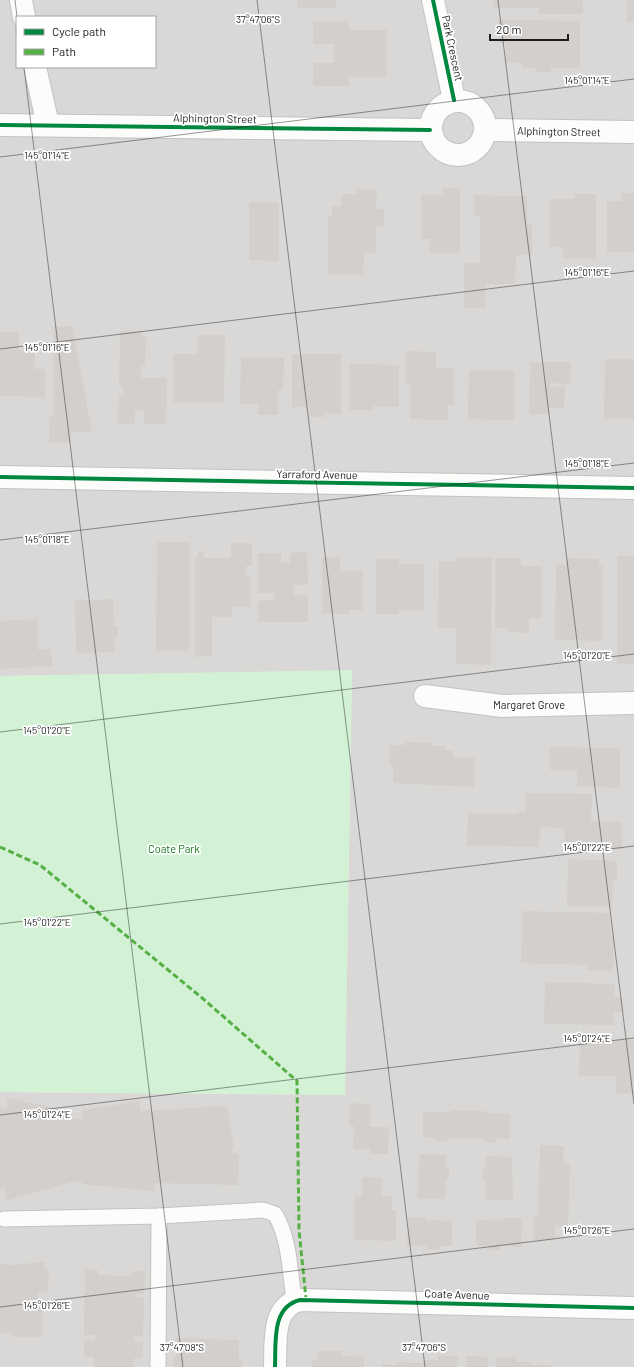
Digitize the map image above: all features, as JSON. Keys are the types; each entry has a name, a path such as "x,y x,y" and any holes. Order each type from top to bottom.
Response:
{"street":[{"path":"21,0 24,16"},
{"name":"Park Crescent","path":"433,0 454,100"},
{"path":"35,68 48,125"},
{"path":"454,100 464,101 473,105 480,111 484,120 485,130 483,139 478,147 470,153 459,155 450,154 441,150 434,143 430,130 431,120 435,112 442,105 454,100"},
{"name":"Alphington Street","path":"0,125 430,130"},
{"name":"Alphington Street","path":"485,130 634,132"},
{"name":"Yarraford Avenue","path":"0,477 634,488"},
{"name":"Margaret Grove","path":"425,696 502,706 634,703"},
{"name":"Coate Avenue","path":"289,1305 306,1299 634,1308"},
{"path":"275,1367 276,1332 289,1305"}],"lane":[{"path":"4,1219 159,1216 263,1210 275,1214 283,1233 289,1305"},
{"path":"158,1367 159,1216"}],"shaded area":[{"path":"0,0 634,0 634,1367 0,1367 0,1092 345,1095 352,671 0,676"}],"green space":[{"name":"Coate Park","path":"352,670 345,1095 0,1092 0,676"}],"building":[{"path":"297,0 336,0 336,8 297,8"},
{"path":"493,0 583,0 583,14 539,14 539,8 493,8"},
{"path":"627,0 634,0 634,22 627,22"},
{"path":"498,20 580,21 580,68 551,68 551,72 536,72 536,68 523,68 523,63 506,63 506,43 498,43"},
{"path":"313,21 349,21 349,30 387,30 386,77 349,77 349,86 313,86 313,63 334,63 334,44 313,44"},
{"path":"443,188 460,188 460,253 430,253 430,239 421,239 421,195 443,195"},
{"path":"357,189 377,190 376,209 384,209 384,227 376,227 376,253 364,253 363,275 328,275 328,216 332,216 332,206 341,207 342,194 357,194"},
{"path":"622,193 634,193 634,252 607,252 607,201 622,201"},
{"path":"575,194 596,194 596,259 563,258 563,247 550,247 550,199 575,199"},
{"path":"474,195 527,196 527,225 532,225 532,255 516,255 515,284 485,284 485,308 464,308 464,263 480,263 480,216 474,216"},
{"path":"249,202 279,203 279,261 249,260"},
{"path":"54,326 72,326 92,432 71,432 71,443 49,442 49,417 53,417"},
{"path":"120,331 141,331 142,336 146,336 145,366 141,365 141,378 167,378 166,424 144,424 144,411 135,411 135,424 117,424 117,406 119,406 119,395 123,395 123,386 119,386"},
{"path":"0,332 19,332 19,350 35,350 35,369 45,369 45,397 0,396"},
{"path":"197,335 225,335 224,403 173,402 173,354 197,354"},
{"path":"406,351 436,352 436,368 454,368 454,405 448,405 448,420 410,419 410,383 405,383"},
{"path":"292,354 341,354 341,414 325,413 325,417 309,417 309,407 292,407"},
{"path":"241,357 284,358 283,390 278,390 278,415 258,415 258,404 240,404"},
{"path":"605,359 634,359 634,419 604,419"},
{"path":"530,362 571,362 571,384 550,383 550,387 565,387 564,408 550,408 549,414 529,414"},
{"path":"350,364 399,365 399,407 373,406 373,410 349,410"},
{"path":"469,370 514,371 514,420 468,419"},
{"path":"157,542 190,542 189,651 156,651"},
{"path":"231,543 252,543 252,566 246,566 246,578 250,577 250,607 231,607 232,617 212,617 212,656 195,657 195,558 198,558 198,551 204,551 204,558 231,558"},
{"path":"307,552 308,585 294,585 294,595 308,595 308,622 258,622 258,601 275,600 275,593 258,593 258,553 281,553 281,563 290,563 290,553"},
{"path":"617,556 634,556 634,664 617,663"},
{"path":"322,557 340,557 340,571 363,571 363,610 349,610 349,614 322,614"},
{"path":"457,557 492,557 491,665 456,664 456,628 438,628 439,561 457,562"},
{"path":"495,558 521,558 521,566 542,566 541,618 529,618 529,633 508,632 507,628 495,628"},
{"path":"566,558 599,559 599,566 603,566 602,641 555,640 556,565 566,565"},
{"path":"376,559 399,559 399,564 424,564 424,611 399,610 399,614 376,614"},
{"path":"113,599 114,626 118,626 118,637 114,638 115,652 76,653 75,601"},
{"path":"37,619 38,650 51,649 52,666 0,669 0,621"},
{"path":"405,742 432,743 432,746 445,746 445,750 453,751 453,757 475,758 474,787 393,783 393,765 389,765 390,745 405,745"},
{"path":"550,747 620,748 620,788 577,786 577,771 550,770"},
{"path":"525,793 592,794 591,821 622,822 622,849 564,847 565,828 540,827 539,847 467,845 468,813 517,814 517,812 525,812"},
{"path":"568,859 617,861 617,880 613,880 612,907 567,906"},
{"path":"523,911 610,913 610,935 614,935 613,971 586,970 587,965 521,963"},
{"path":"545,982 615,984 614,997 622,997 622,1012 614,1012 614,1025 544,1024"},
{"path":"580,1039 634,1040 634,1094 616,1093 616,1076 579,1076"},
{"path":"7,1098 65,1110 65,1118 82,1119 82,1110 140,1101 140,1111 227,1106 234,1148 231,1149 231,1154 239,1154 238,1185 155,1183 155,1191 81,1184 82,1181 75,1181 5,1201 5,1187 0,1188 0,1107 7,1108"},
{"path":"349,1103 371,1104 370,1127 389,1127 388,1154 370,1154 370,1149 353,1149 354,1126 349,1126"},
{"path":"450,1110 484,1111 484,1113 510,1114 510,1139 496,1139 495,1143 485,1142 485,1139 447,1138 447,1141 436,1141 436,1138 423,1137 423,1112 450,1112"},
{"path":"540,1145 564,1146 563,1164 570,1164 568,1227 555,1227 555,1241 533,1240 534,1216 538,1216"},
{"path":"420,1154 446,1155 445,1168 449,1168 449,1179 446,1179 445,1199 417,1198"},
{"path":"486,1156 512,1157 513,1200 485,1200 486,1179 483,1180 483,1169 486,1169"},
{"path":"362,1177 382,1178 382,1196 392,1196 392,1210 396,1210 396,1241 354,1240 355,1195 362,1196"},
{"path":"408,1217 426,1217 426,1220 452,1221 452,1246 439,1246 438,1250 427,1249 427,1246 407,1245"},
{"path":"503,1218 522,1218 521,1247 500,1246 500,1250 489,1250 490,1246 476,1246 476,1220 503,1221"},
{"path":"45,1262 44,1269 49,1269 48,1293 38,1292 38,1303 43,1304 42,1337 12,1337 13,1332 0,1333 0,1264 11,1265"},
{"path":"85,1269 98,1270 98,1275 132,1276 132,1271 145,1271 144,1294 136,1294 135,1297 144,1298 143,1336 134,1336 134,1342 143,1342 142,1358 134,1358 134,1367 94,1367 94,1357 84,1357 84,1340 95,1341 95,1335 84,1335"},
{"path":"176,1338 239,1340 239,1359 242,1359 242,1367 173,1367 173,1357 176,1357"},
{"path":"318,1351 342,1351 341,1356 364,1357 364,1367 312,1367 312,1359 317,1360"},
{"path":"438,1355 458,1356 457,1367 382,1367 382,1364 397,1365 397,1362 422,1363 423,1360 438,1360"},
{"path":"466,1356 489,1357 488,1367 466,1367"},
{"path":"497,1357 516,1357 516,1362 531,1362 531,1365 551,1365 551,1367 496,1367"}],"marked path":[{"path":"0,847 40,865 201,997 297,1081 299,1230 306,1299"}],"cycle path":[{"path":"433,0 454,100"},
{"path":"0,125 430,130"},
{"path":"0,477 634,488"},
{"path":"275,1367 277,1327 280,1318 284,1310 291,1304 300,1300 634,1308"}]}
